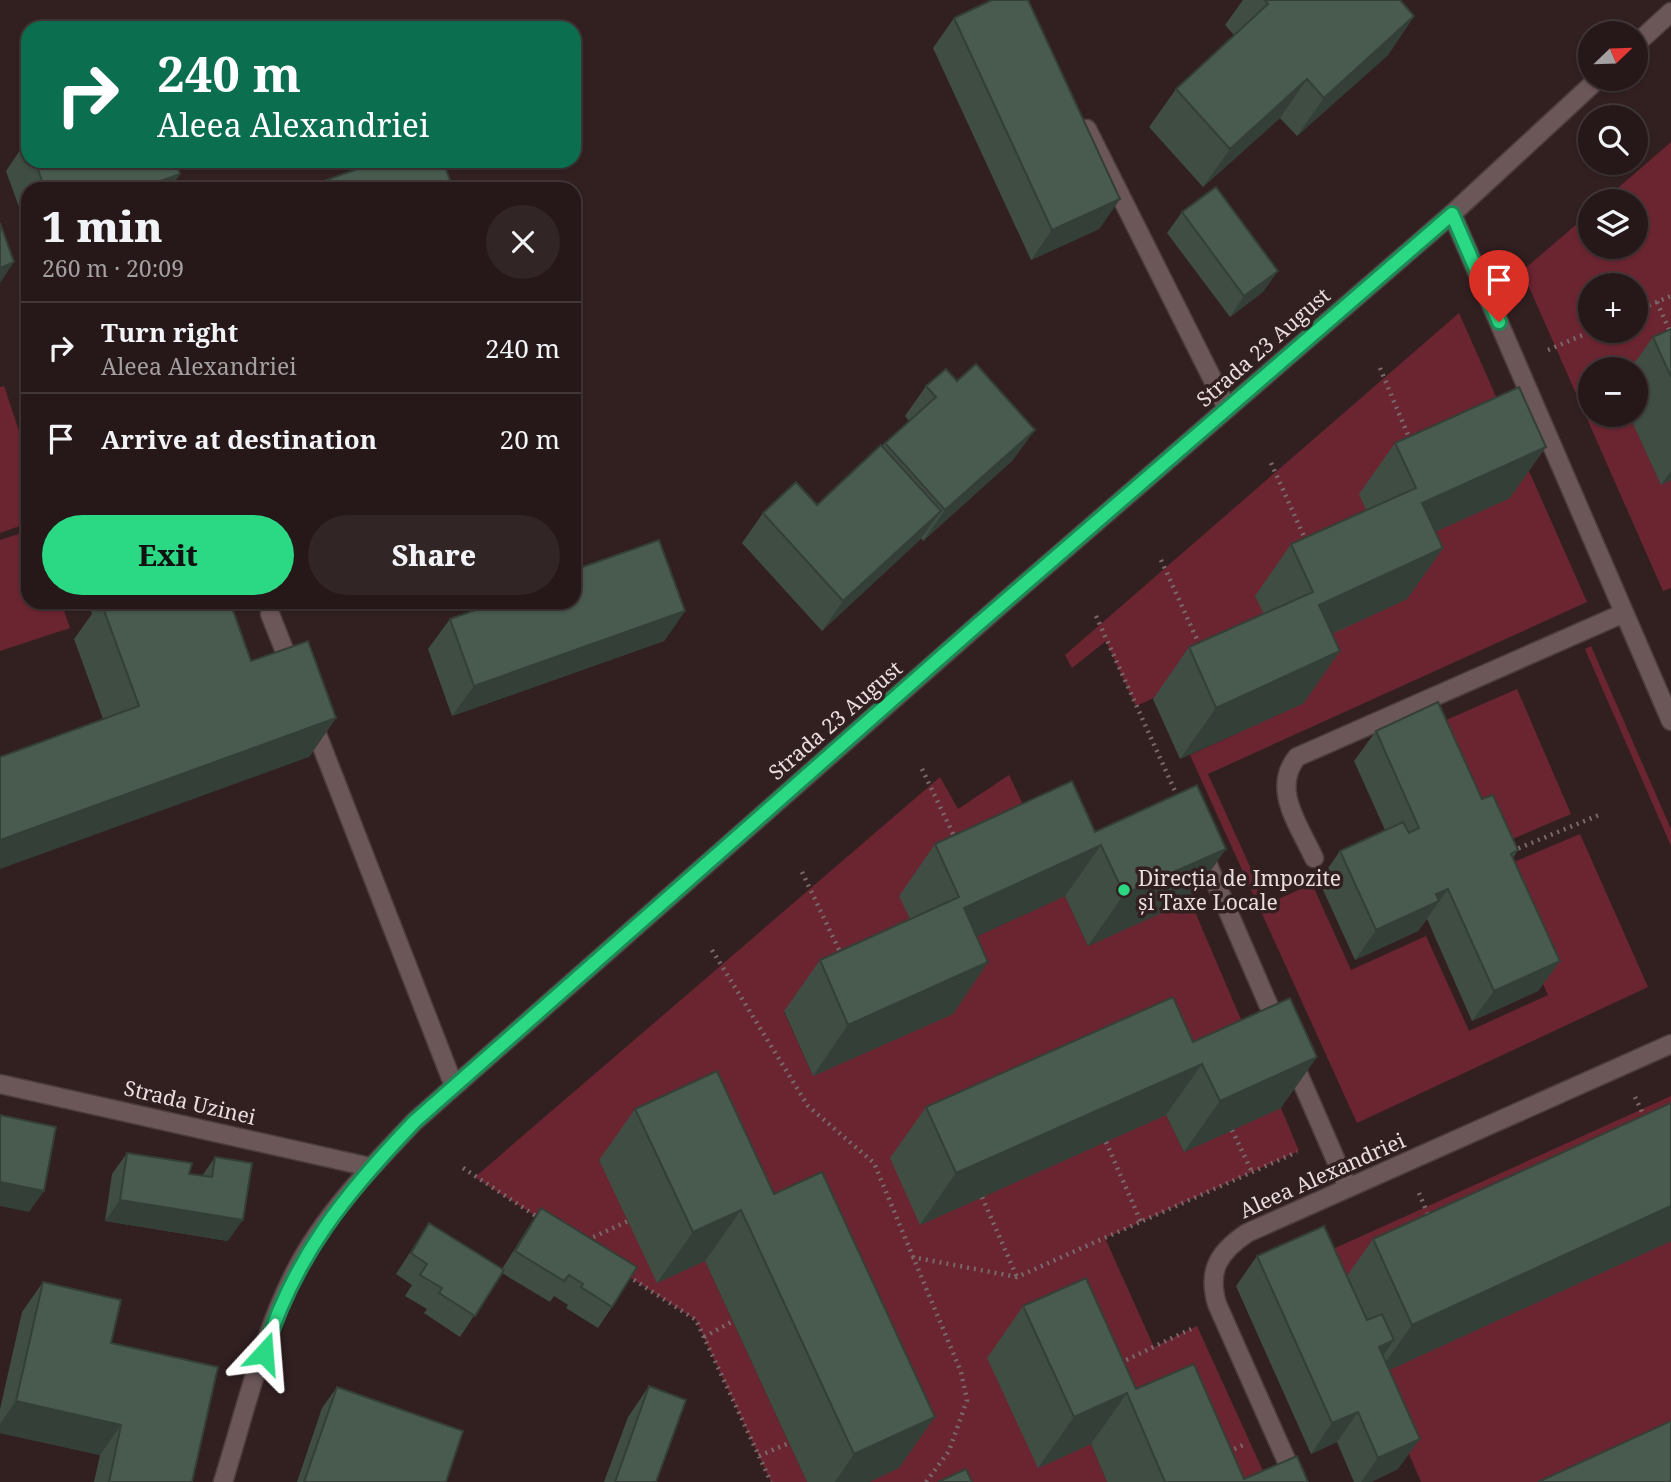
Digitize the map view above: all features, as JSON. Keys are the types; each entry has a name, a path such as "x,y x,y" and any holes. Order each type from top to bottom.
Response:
{"street":[{"path":"1648,33 1671,12"},
{"name":"Strada 23 August","path":"223,1482 272,1327 296,1269 334,1212 370,1167 415,1121 1227,408 1452,214 1585,91"},
{"path":"1082,120 1227,408"},
{"path":"1452,214 1671,721"},
{"path":"1314,858 1284,790 1284,777 1297,757 1624,613"},
{"path":"271,614 454,1086"},
{"path":"1186,814 1348,1188"},
{"name":"Aleea Alexandriei","path":"1296,1482 1222,1315 1212,1280 1221,1254 1247,1233 1671,1044"},
{"name":"Strada Uzinei","path":"0,1084 370,1167"}],"path":[{"path":"1648,306 1671,296"},
{"path":"1657,302 1671,334"},
{"path":"1517,363 1578,337"},
{"path":"1380,368 1411,441"},
{"path":"1271,463 1307,544"},
{"path":"1161,559 1202,649"},
{"path":"1096,616 1186,814"},
{"path":"922,769 957,842"},
{"path":"1500,856 1599,815"},
{"path":"802,872 843,958"},
{"path":"712,950 808,1106 874,1163 961,1372 967,1401 949,1451 926,1482"},
{"path":"1621,1066 1646,1121"},
{"path":"1232,1130 1252,1172"},
{"path":"912,1257 1017,1277 1326,1138"},
{"path":"1106,1142 1141,1222"},
{"path":"1406,1162 1430,1219"},
{"path":"463,1168 544,1222"},
{"path":"982,1197 1017,1277"},
{"path":"579,1244 628,1221"},
{"path":"626,1274 696,1320 771,1482"},
{"path":"1109,1369 1222,1315"},
{"path":"704,1336 733,1321"},
{"path":"1216,1457 1273,1431"},
{"path":"759,1456 789,1443"}],"shaded area":[{"path":"1671,142 1671,364 1648,367 1648,357 1578,357 1578,398 1522,271 1578,223 1578,259 1648,259 1648,189 1617,189 1633,175 1648,175 1648,162"},
{"path":"1459,313 1587,602 1208,774 1267,904 1312,884 1351,970 1426,936 1469,1031 1548,995 1493,871 1580,834 1648,987 1357,1123 1190,755 1304,703 1283,656 1407,599 1380,539 1277,643 1136,706 1106,641 1072,668 1065,655"},
{"path":"4,386 21,437 21,526 0,533 0,387"},
{"path":"1591,427 1635,427 1661,484 1671,480 1671,588 1663,591"},
{"path":"21,533 21,609 63,609 70,628 0,651 0,540"},
{"path":"1591,646 1671,829 1671,846 1585,649"},
{"path":"1517,689 1571,814 1484,851 1428,728"},
{"path":"1009,775 1036,832 923,949 784,1012 813,1076 928,959 1065,896 1088,946 1190,900 1254,1050 1166,1115 1184,1152 1281,1108 1299,1151 1105,1238 1154,1347 1197,1326 1268,1482 1186,1482 1050,1329 1038,1468 1091,1444 1107,1482 869,1482 899,1468 705,1261 807,1482 771,1482 696,1320 475,1177 940,777 958,809"},
{"path":"1671,1096 1671,1138 1337,1290 1322,1254"},
{"path":"1671,1241 1671,1456 1614,1482 1421,1482 1376,1376"}],"building":[{"path":"992,0 1028,0 1120,199 1052,230 954,18"},
{"path":"1265,0 1400,0 1414,16 1324,98 1307,79 1230,149 1176,89 1268,4"},
{"path":"38,168 178,168 180,174 158,182 42,182"},
{"path":"360,168 446,168 450,182 321,182"},
{"path":"1216,187 1278,271 1244,296 1182,212"},
{"path":"0,223 14,262 0,268"},
{"path":"1671,329 1671,377 1653,337"},
{"path":"976,364 1035,430 945,510 885,443 936,397 926,386 946,369 957,381"},
{"path":"1519,387 1546,447 1422,503 1443,548 1319,605 1340,651 1216,708 1189,647 1313,592 1291,544 1416,488 1395,443"},
{"path":"881,445 941,511 843,601 763,513 796,482 817,505"},
{"path":"659,540 685,611 474,686 450,619 478,609 581,609 581,568"},
{"path":"104,609 232,609 251,661 308,641 336,718 0,840 0,757 139,706"},
{"path":"1438,702 1482,799 1493,795 1518,850 1511,854 1560,961 1494,991 1448,889 1436,894 1439,901 1376,930 1340,851 1403,822 1409,833 1419,828 1376,731"},
{"path":"1072,781 1095,832 1197,785 1226,849 1124,894 1101,845 964,908 988,962 848,1025 820,960 959,897 935,844"},
{"path":"1173,997 1193,1042 1290,998 1317,1057 1220,1101 1202,1064 956,1173 926,1107"},
{"path":"717,1071 774,1194 822,1172 935,1417 854,1454 741,1210 693,1232 635,1109"},
{"path":"1671,1103 1671,1206 1412,1325 1373,1239"},
{"path":"0,1115 56,1127 44,1191 0,1182"},
{"path":"127,1153 192,1163 189,1174 212,1177 215,1157 252,1163 243,1220 120,1200"},
{"path":"541,1208 637,1267 612,1307 581,1287 583,1284 569,1275 564,1281 515,1251"},
{"path":"429,1223 504,1270 475,1316 439,1293 442,1288 420,1275 427,1264 411,1253"},
{"path":"1324,1226 1367,1320 1382,1314 1394,1340 1379,1347 1420,1439 1378,1458 1358,1412 1332,1423 1257,1256"},
{"path":"1086,1278 1136,1389 1194,1364 1244,1479 1297,1456 1308,1482 1165,1482 1127,1393 1074,1417 1023,1306"},
{"path":"43,1282 121,1300 111,1343 218,1367 192,1482 109,1482 121,1425 16,1401"},
{"path":"649,1386 686,1400 656,1482 615,1482"},
{"path":"337,1387 463,1431 446,1482 304,1482"},
{"path":"1671,1421 1671,1482 1538,1482"},
{"path":"966,1469 972,1482 938,1482"}],"place":[{"name":"Direcția de Impozite și Taxe Locale","path":"1124,890"}],"route":[{"path":"264,1353 296,1269 334,1212 370,1167 415,1121 975,627 1452,214 1499,322"}]}
